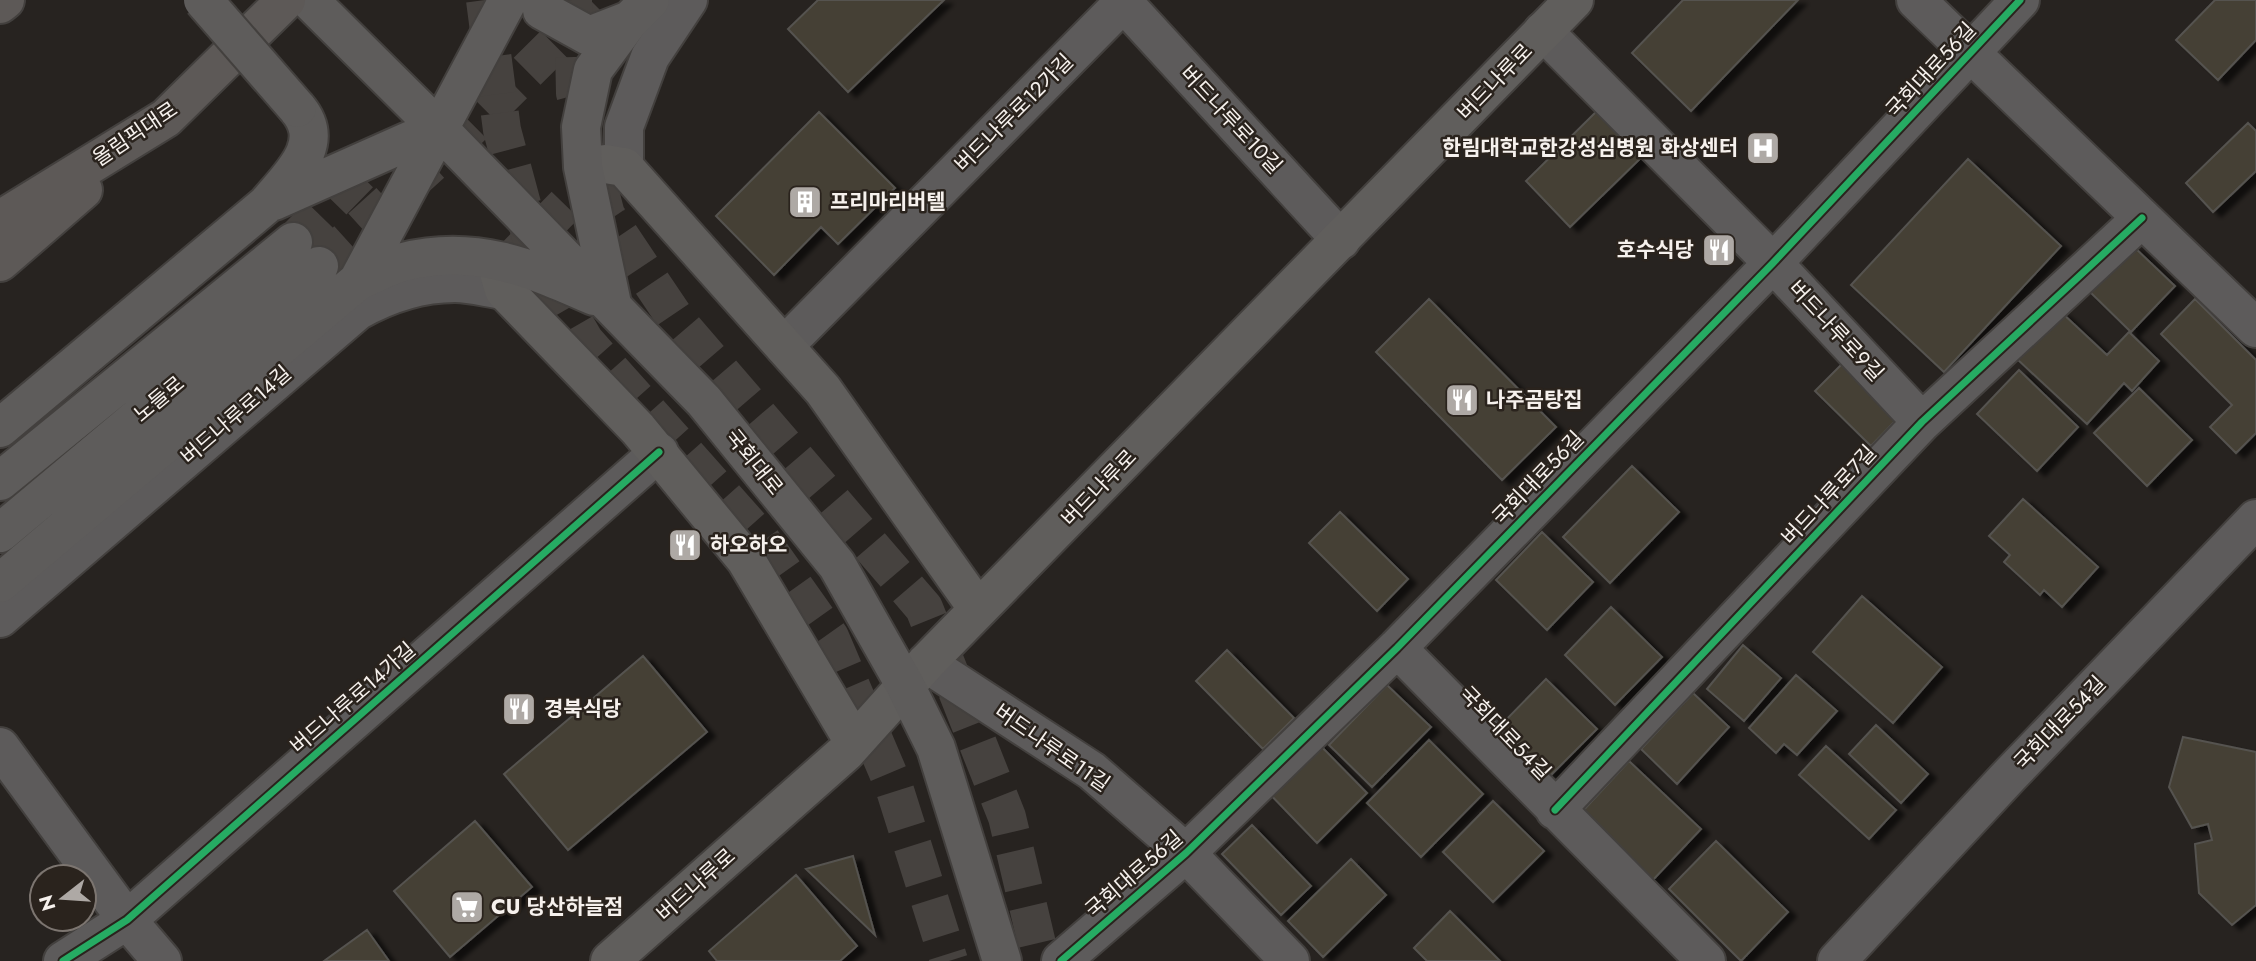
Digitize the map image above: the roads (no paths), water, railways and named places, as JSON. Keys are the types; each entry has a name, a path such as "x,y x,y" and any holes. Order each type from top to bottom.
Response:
{"highway":[{"path":"0,4 5,0"},
{"name":"올림픽대로","path":"0,220 166,118 286,0"},
{"path":"0,262 166,118"}],"main road":[{"path":"0,428 267,204 297,168 311,142 307,120 203,0"},
{"name":"국회대로","path":"309,0 612,304 704,401 837,565 915,674 1002,961"},
{"path":"358,281 508,0"},
{"path":"541,0 542,10 589,36 640,10"},
{"name":"버드나루로","path":"611,961 846,752 915,674 1574,0"},
{"path":"612,304 583,167 580,127 593,70 640,10"},
{"path":"267,204 438,128"},
{"path":"615,166 823,390 978,610"},
{"name":"노들로","path":"0,481 306,254 0,533"},
{"path":"0,583 358,281 400,263 462,254 532,268 612,304"},
{"path":"501,282 659,452 746,560 854,742"}],"street":[{"path":"615,166 624,127 650,57 688,0"},
{"path":"1916,0 2256,328"},
{"name":"국회대로56길","path":"1061,961 1185,853 1397,648 1773,263 2020,0"},
{"name":"버드나루로10길","path":"1123,1 1341,240"},
{"name":"버드나루로12가길","path":"784,346 1123,1"},
{"name":"버드나루로9길","path":"1543,32 1773,263 1922,422"},
{"name":"버드나루로7길","path":"1555,810 1922,422 2142,218"},
{"name":"버드나루로14길","path":"0,618 357,312 382,297 416,287 501,282"},
{"name":"버드나루로14가길","path":"63,961 127,920 659,452"},
{"name":"국회대로54길","path":"1838,961 2009,776 2256,519"},
{"name":"국회대로54길","path":"1397,648 1706,961"},
{"name":"버드나루로11길","path":"915,674 1092,771 1185,853 1290,961"},
{"path":"0,747 127,920 162,961"}],"tunnel":[{"path":"485,0 502,130 536,256 585,341 757,534 830,637 894,787 949,961"},
{"path":"573,0 575,93 581,115"},
{"path":"319,266 466,132 599,0"},
{"path":"293,242 378,155"},
{"path":"499,273 605,164"},
{"path":"598,184 606,215 678,322 924,608 1007,817 1041,961"}],"place":[{"name":"한림대학교한강성심병원 화상센터","path":"1763,148"},
{"name":"프리마리버텔","path":"805,202"},
{"name":"호수식당","path":"1719,250"},
{"name":"나주곰탕집","path":"1462,400"},
{"name":"하오하오","path":"685,545"},
{"name":"경북식당","path":"519,709"},
{"name":"CU 당산하늘점","path":"467,907"}]}
